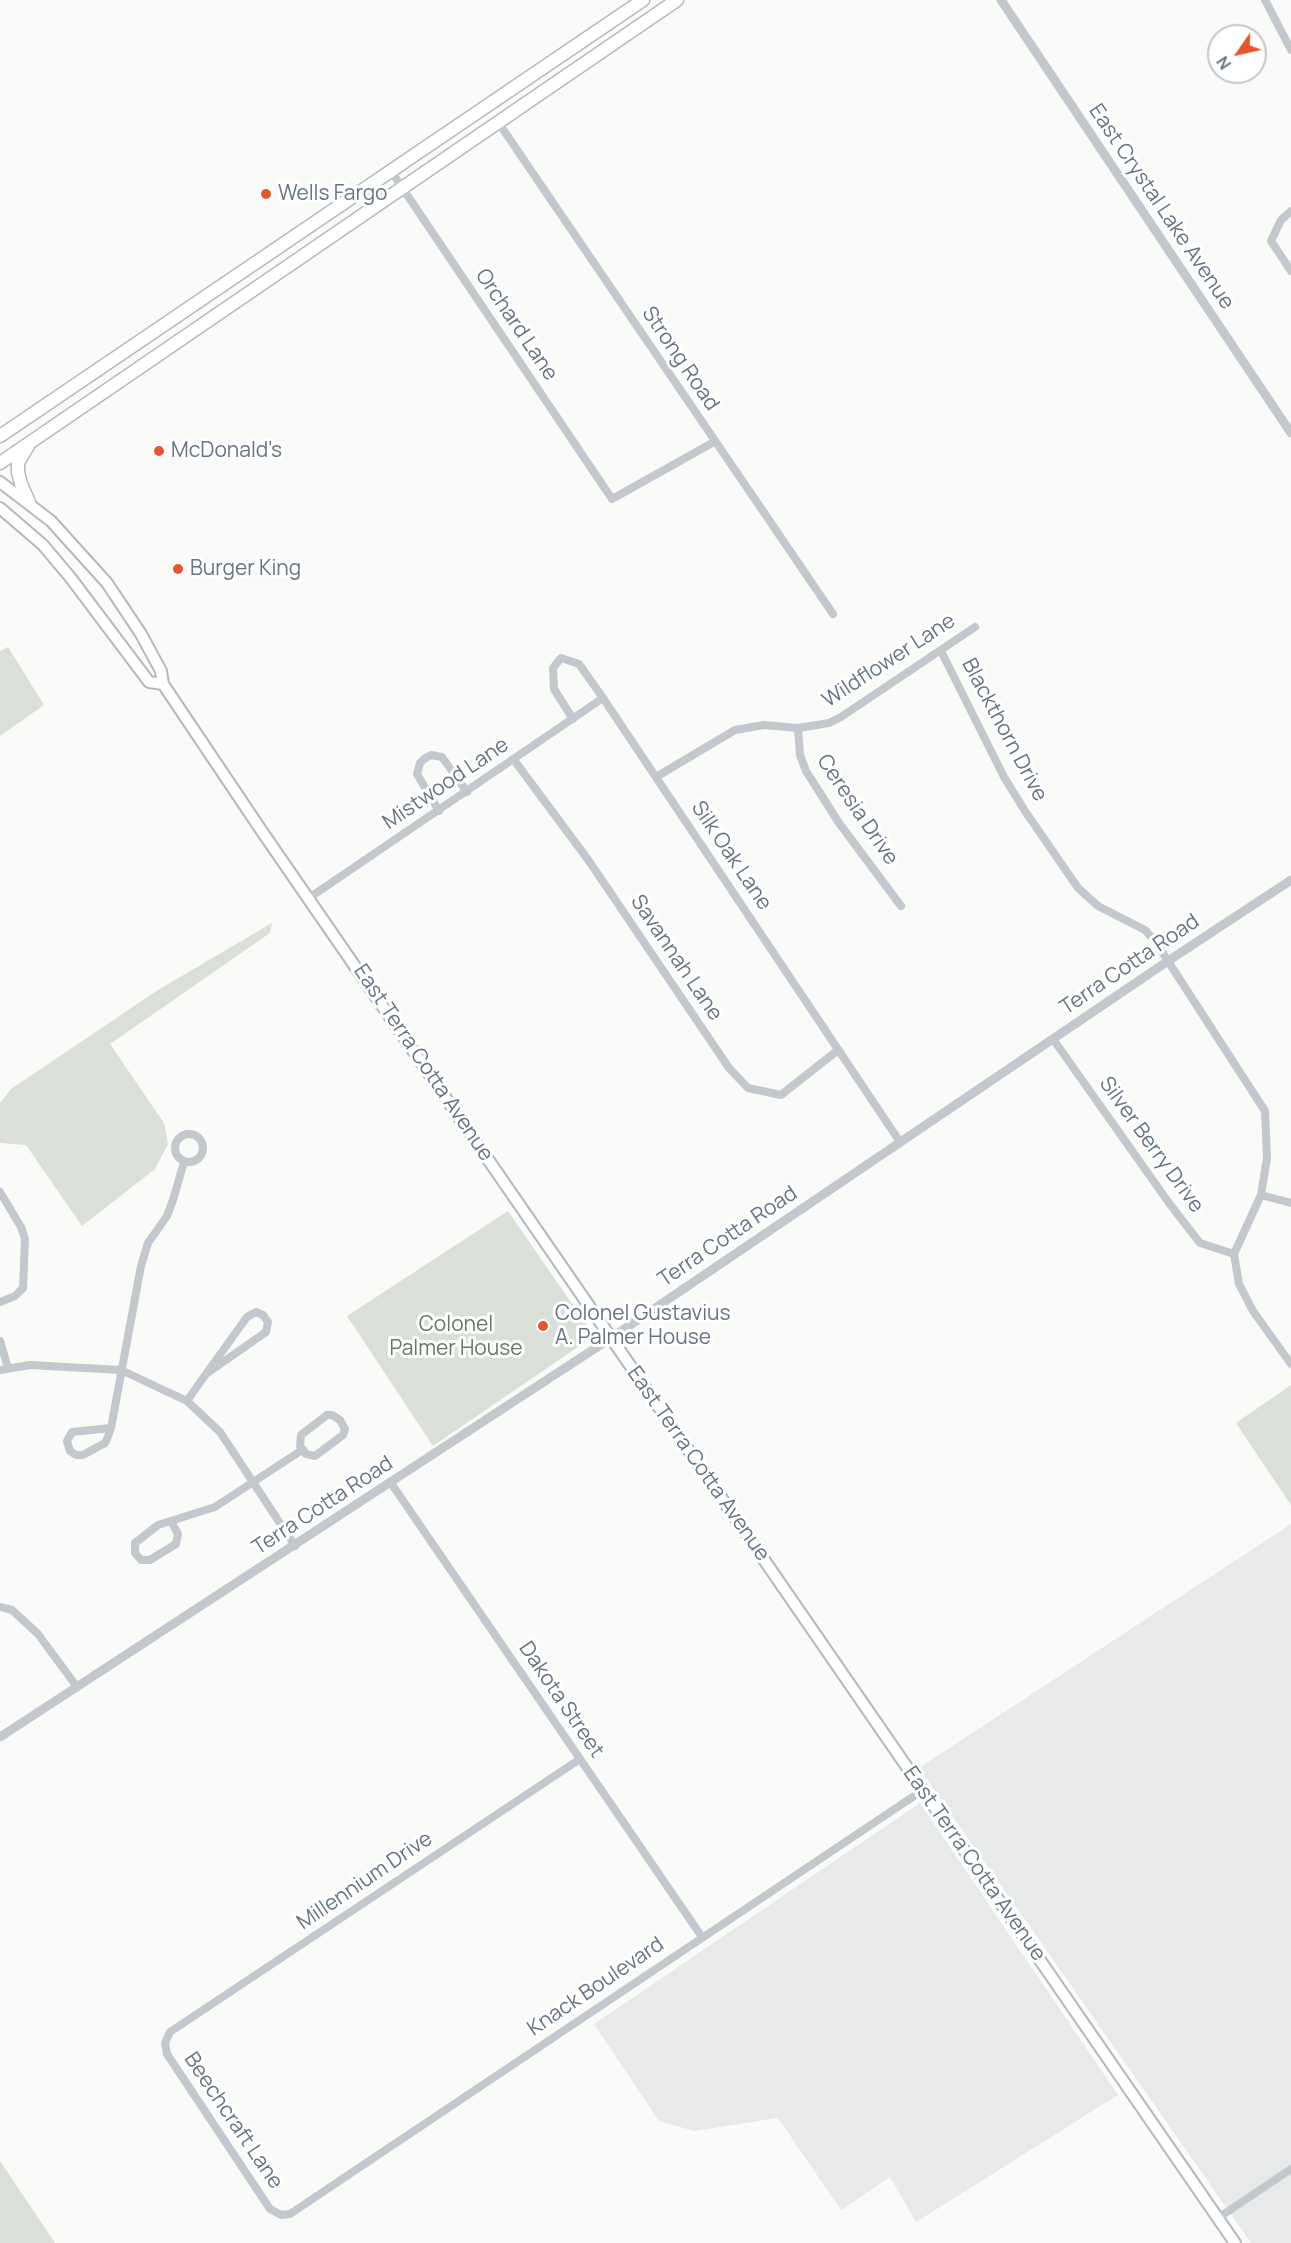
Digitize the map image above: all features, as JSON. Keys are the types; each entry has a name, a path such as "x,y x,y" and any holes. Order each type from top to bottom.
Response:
{"main road":[{"path":"0,436 643,0"},
{"path":"0,463 677,0"},
{"path":"29,502 21,484 18,463 32,441"},
{"name":"East Terra Cotta Avenue","path":"0,482 29,502 71,542 107,583 141,634 161,671 164,684 309,898 1235,2243"},
{"name":"East Terra Cotta Avenue","path":"0,508 43,545 149,682 164,684"}],"street":[{"name":"East Crystal Lake Avenue","path":"1001,0 1291,433"},
{"path":"1265,0 1291,50"},
{"name":"Strong Road","path":"498,122 833,614"},
{"name":"Orchard Lane","path":"391,171 612,500 714,442"},
{"path":"1291,211 1281,220 1271,241 1291,270"},
{"name":"Wildflower Lane","path":"657,777 735,730 764,725 798,728 829,723 850,713 975,627"},
{"name":"Blackthorn Drive","path":"941,651 1004,777 1078,888 1098,906 1144,930 1155,941 1265,1111 1267,1158 1261,1195 1234,1254"},
{"name":"Silk Oak Lane","path":"573,719 554,688 553,668 561,658 579,664 603,698 900,1142"},
{"name":"Mistwood Lane","path":"309,898 603,698"},
{"name":"Ceresia Drive","path":"798,728 800,754 806,771 839,823 901,906"},
{"path":"439,810 419,780 417,768 424,759 431,755 442,757 467,792"},
{"name":"Savannah Lane","path":"514,760 589,861 729,1068 748,1088 781,1095 838,1050"},
{"name":"Terra Cotta Road","path":"0,1737 611,1338 1291,880"},
{"name":"Silver Berry Drive","path":"1053,1039 1200,1243 1234,1254"},
{"path":"111,1428 72,1432 67,1441 70,1451 78,1456 87,1454 106,1442 111,1428 141,1266 148,1243 167,1216 184,1162"},
{"path":"0,1192 21,1227 25,1239 23,1288 15,1296 0,1302"},
{"path":"1261,1195 1291,1203"},
{"path":"1234,1254 1239,1284 1253,1311 1291,1364"},
{"path":"187,1401 206,1374 247,1317 256,1312 262,1315 268,1325 263,1335 206,1374"},
{"path":"0,1341 4,1369 40,1365 121,1370 187,1401 220,1432 295,1546"},
{"path":"327,1415 340,1420 345,1429 341,1438 315,1456 306,1454 302,1449 299,1442 303,1432 327,1415"},
{"path":"171,1521 178,1534 176,1544 150,1560 144,1561 138,1557 134,1549 137,1541 158,1525 216,1507 302,1449"},
{"name":"Dakota Street","path":"391,1483 702,1938"},
{"path":"0,1607 12,1610 38,1634 77,1687"},
{"name":"Millennium Drive","path":"170,2032 579,1759"},
{"name":"Knack Boulevard","path":"290,2214 923,1790"},
{"name":"Beechcraft Lane","path":"170,2032 165,2043 167,2054 270,2209 281,2215 290,2214"},
{"path":"1218,2218 1291,2169"}],"shaded area":[{"path":"1291,1524 1291,2243 1251,2243 919,1768"},
{"path":"920,1803 1118,2095 916,2222 890,2177 841,2210 778,2118 694,2131 659,2121 594,2024"}],"green space":[{"path":"8,647 44,705 0,736 0,651"},
{"path":"272,923 270,933 110,1044 164,1123 168,1144 155,1169 82,1226 26,1145 0,1143 0,1103 11,1089 158,990"},
{"name":"Colonel Palmer House","path":"508,1211 594,1336 433,1446 347,1316"},
{"path":"1291,1385 1291,1505 1236,1423"},
{"path":"0,2161 55,2243 0,2243"}],"place":[{"name":"Wells Fargo","path":"266,194"},
{"name":"McDonald's","path":"159,451"},
{"name":"Burger King","path":"178,569"},
{"name":"Colonel Gustavius A. Palmer House","path":"543,1326"}]}
